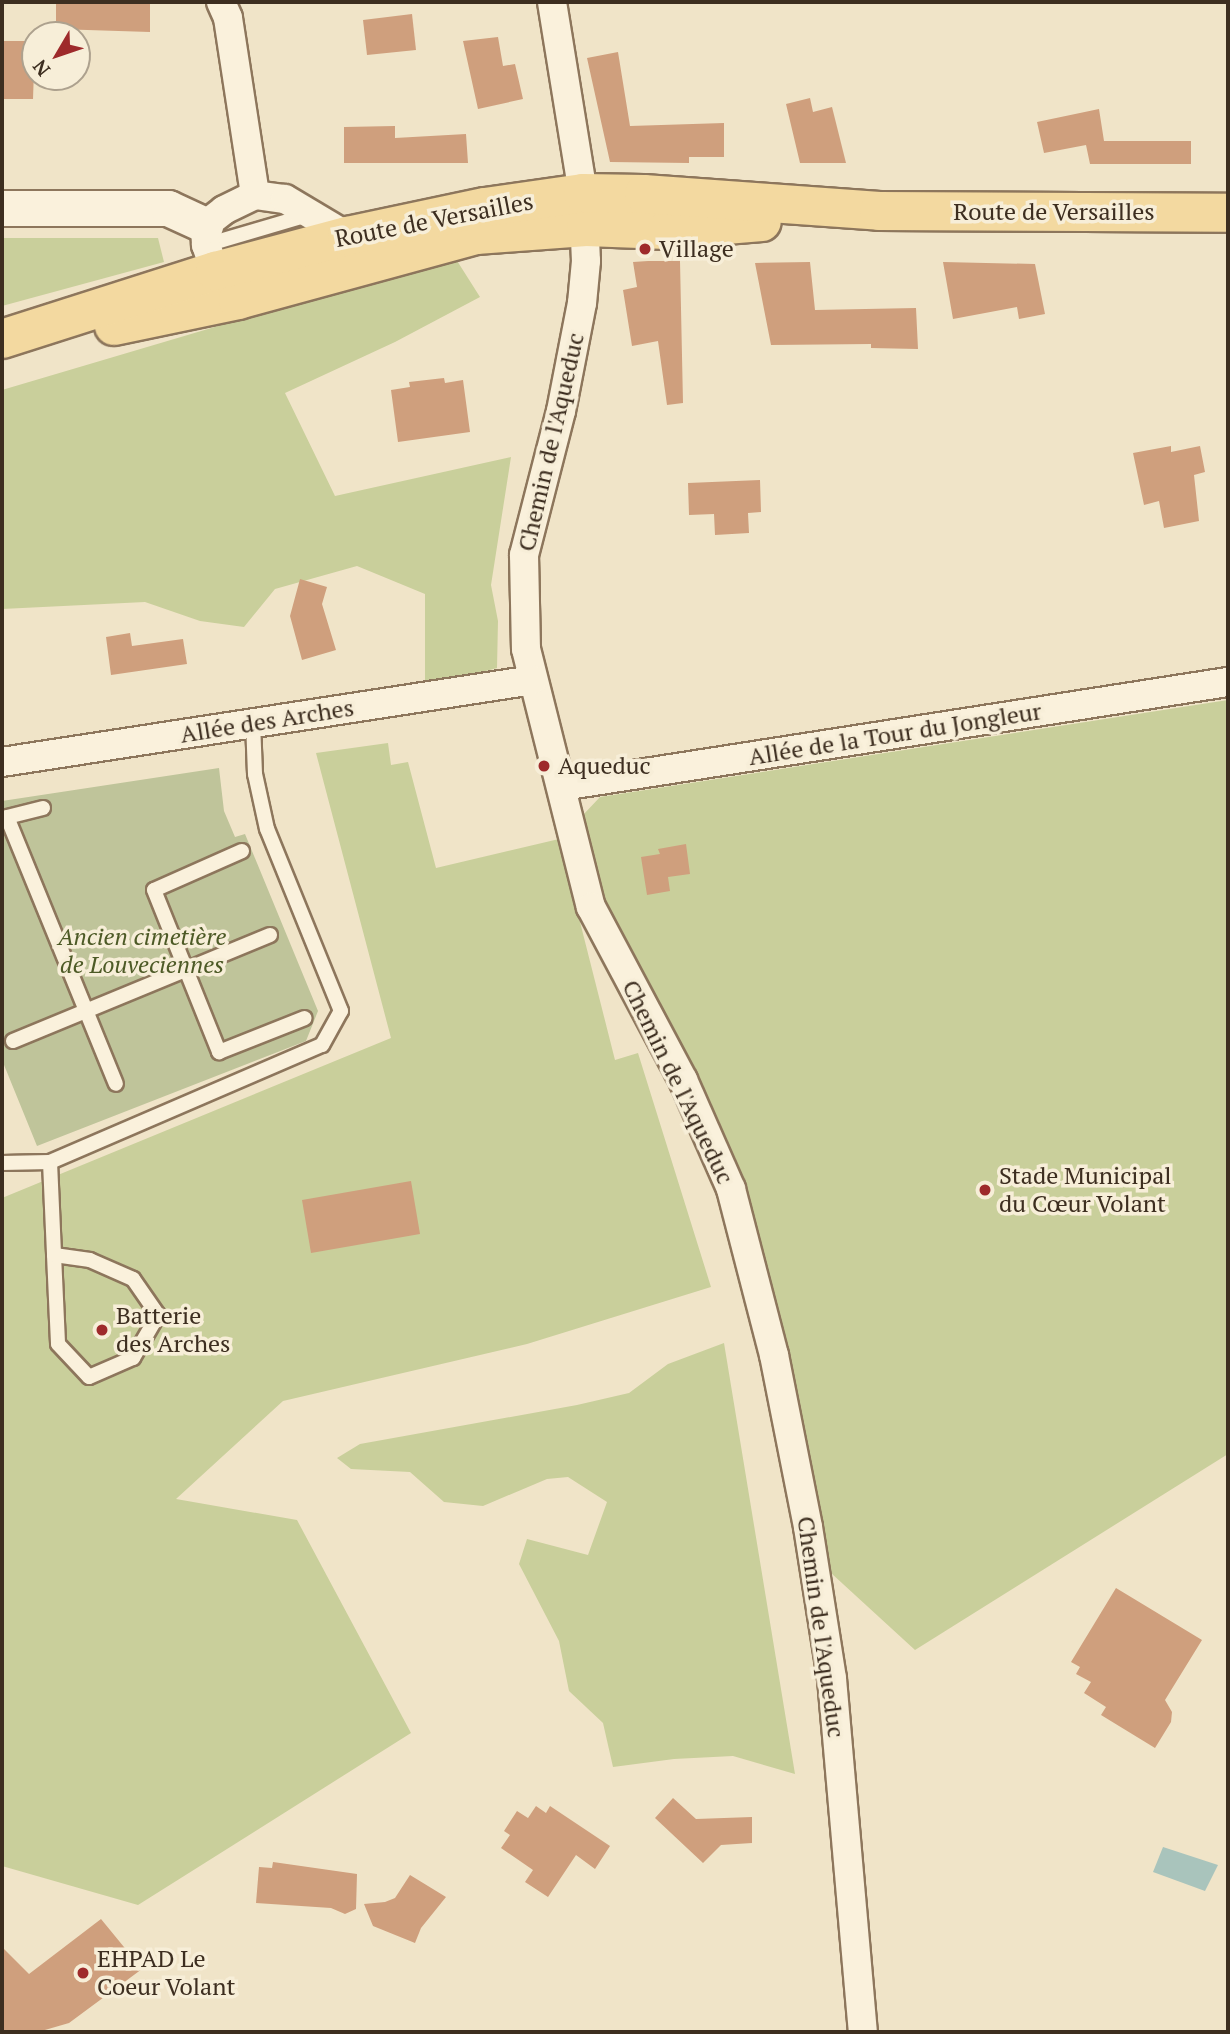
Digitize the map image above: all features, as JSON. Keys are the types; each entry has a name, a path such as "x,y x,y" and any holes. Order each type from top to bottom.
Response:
{"main road":[{"name":"Route de Versailles","path":"2,349 216,260 476,235 644,194 879,211 1228,213"},
{"name":"Route de Versailles","path":"2,339 216,260 485,207 585,210"}],"street":[{"path":"221,2 228,18 255,195"},
{"name":"Chemin de l'Aqueduc","path":"552,2 585,210 582,303 561,411 524,555 526,649 591,906 683,1080 731,1189 774,1355 808,1527 832,1679 863,2032"},
{"path":"216,260 224,210 255,195 285,199 347,236"},
{"path":"2,208 168,208 216,260"},
{"name":"Allée des Arches","path":"2,762 533,680"},
{"name":"Allée de la Tour du Jongleur","path":"562,786 1228,682"}],"lane":[{"path":"216,260 309,214"},
{"path":"2,1163 50,1162 322,1045 341,1011 267,829 255,774 253,723"},
{"path":"43,808 7,817 116,1084"},
{"path":"242,851 154,890 219,1052 305,1018"},
{"path":"13,1041 270,935"},
{"path":"50,1162 54,1255 58,1345 89,1377 133,1358 158,1315 133,1279 90,1260 54,1255"}],"green space":[{"path":"2,238 158,238 164,262 2,306"},
{"path":"454,256 480,297 395,342 285,393 335,496 511,457 491,585 498,621 497,668 425,687 425,594 357,566 275,589 244,627 200,621 145,602 2,609 2,390"},
{"name":"Stade Municipal du Cœur Volant","path":"1228,700 1228,1454 915,1650 831,1573 793,1370 755,1226 609,913 583,815 600,797"},
{"path":"388,743 391,765 408,762 436,868 559,839 615,1060 638,1053 711,1287 527,1344 283,1401 176,1499 297,1520 411,1733 138,1905 2,1866 2,1198 391,1038 316,753"},
{"name":"Ancien cimetière de Louveciennes","path":"219,768 224,811 235,837 245,834 318,1011 306,1041 37,1146 2,1060 2,801"},
{"path":"724,1343 795,1774 733,1756 674,1759 613,1767 603,1723 569,1691 559,1641 519,1564 527,1539 588,1555 607,1502 568,1477 547,1479 483,1506 444,1502 410,1472 351,1469 337,1458 360,1444 577,1405 629,1393 668,1364"}],"water":[{"path":"1163,1847 1218,1865 1205,1891 1153,1872"}],"building":[{"path":"56,2 150,2 150,32 91,30 91,21 56,21"},
{"path":"412,14 416,50 367,55 363,20"},
{"path":"498,37 503,66 515,64 523,99 478,109 463,41"},
{"path":"2,41 21,41 21,91 33,91 33,99 2,99"},
{"path":"618,52 630,126 724,123 724,157 689,157 689,163 610,162 587,58"},
{"path":"810,98 813,112 832,107 846,163 800,163 786,104"},
{"path":"1099,109 1104,141 1191,141 1191,164 1090,164 1086,145 1044,153 1037,122"},
{"path":"395,126 395,138 466,134 468,163 344,163 344,127"},
{"path":"680,261 683,403 667,405 658,341 632,346 623,290 637,287 633,262"},
{"path":"810,262 815,310 916,308 918,349 871,348 871,344 771,345 755,263"},
{"path":"943,262 1035,264 1045,314 1019,319 1017,307 953,319"},
{"path":"444,378 445,383 463,380 470,432 398,442 391,390 410,387 409,382"},
{"path":"1171,446 1171,452 1200,446 1205,472 1194,475 1199,521 1164,528 1159,501 1144,505 1133,453"},
{"path":"760,480 761,512 748,513 749,533 715,535 714,514 689,515 688,483"},
{"path":"300,579 327,587 322,604 336,650 302,660 290,616"},
{"path":"130,633 132,646 183,639 187,664 111,675 106,637"},
{"path":"686,844 690,874 668,877 670,891 647,895 641,857 660,854 658,849"},
{"path":"411,1181 420,1234 311,1253 302,1200"},
{"path":"1116,1588 1202,1640 1165,1700 1172,1712 1171,1722 1155,1748 1101,1715 1106,1707 1084,1693 1091,1682 1076,1674 1080,1667 1071,1662"},
{"path":"673,1798 696,1819 752,1817 752,1843 721,1845 703,1863 655,1818"},
{"path":"536,1806 546,1813 550,1806 610,1846 595,1869 576,1855 548,1897 525,1882 533,1870 501,1848 510,1835 504,1831 517,1811 528,1818"},
{"path":"273,1862 357,1874 356,1909 345,1914 331,1908 256,1903 259,1867 272,1868"},
{"path":"410,1875 446,1897 421,1928 415,1943 373,1926 364,1904 395,1898"},
{"name":"EHPAD Le Coeur Volant","path":"101,1919 142,1969 69,2023 38,2032 2,2032 2,1947 29,1974"}],"place":[{"name":"Village","path":"645,249"},
{"name":"Aqueduc","path":"544,766"},
{"name":"Stade Municipal du Cœur Volant","path":"985,1190"},
{"name":"Batterie des Arches","path":"102,1330"},
{"name":"EHPAD Le Coeur Volant","path":"83,1973"}]}
